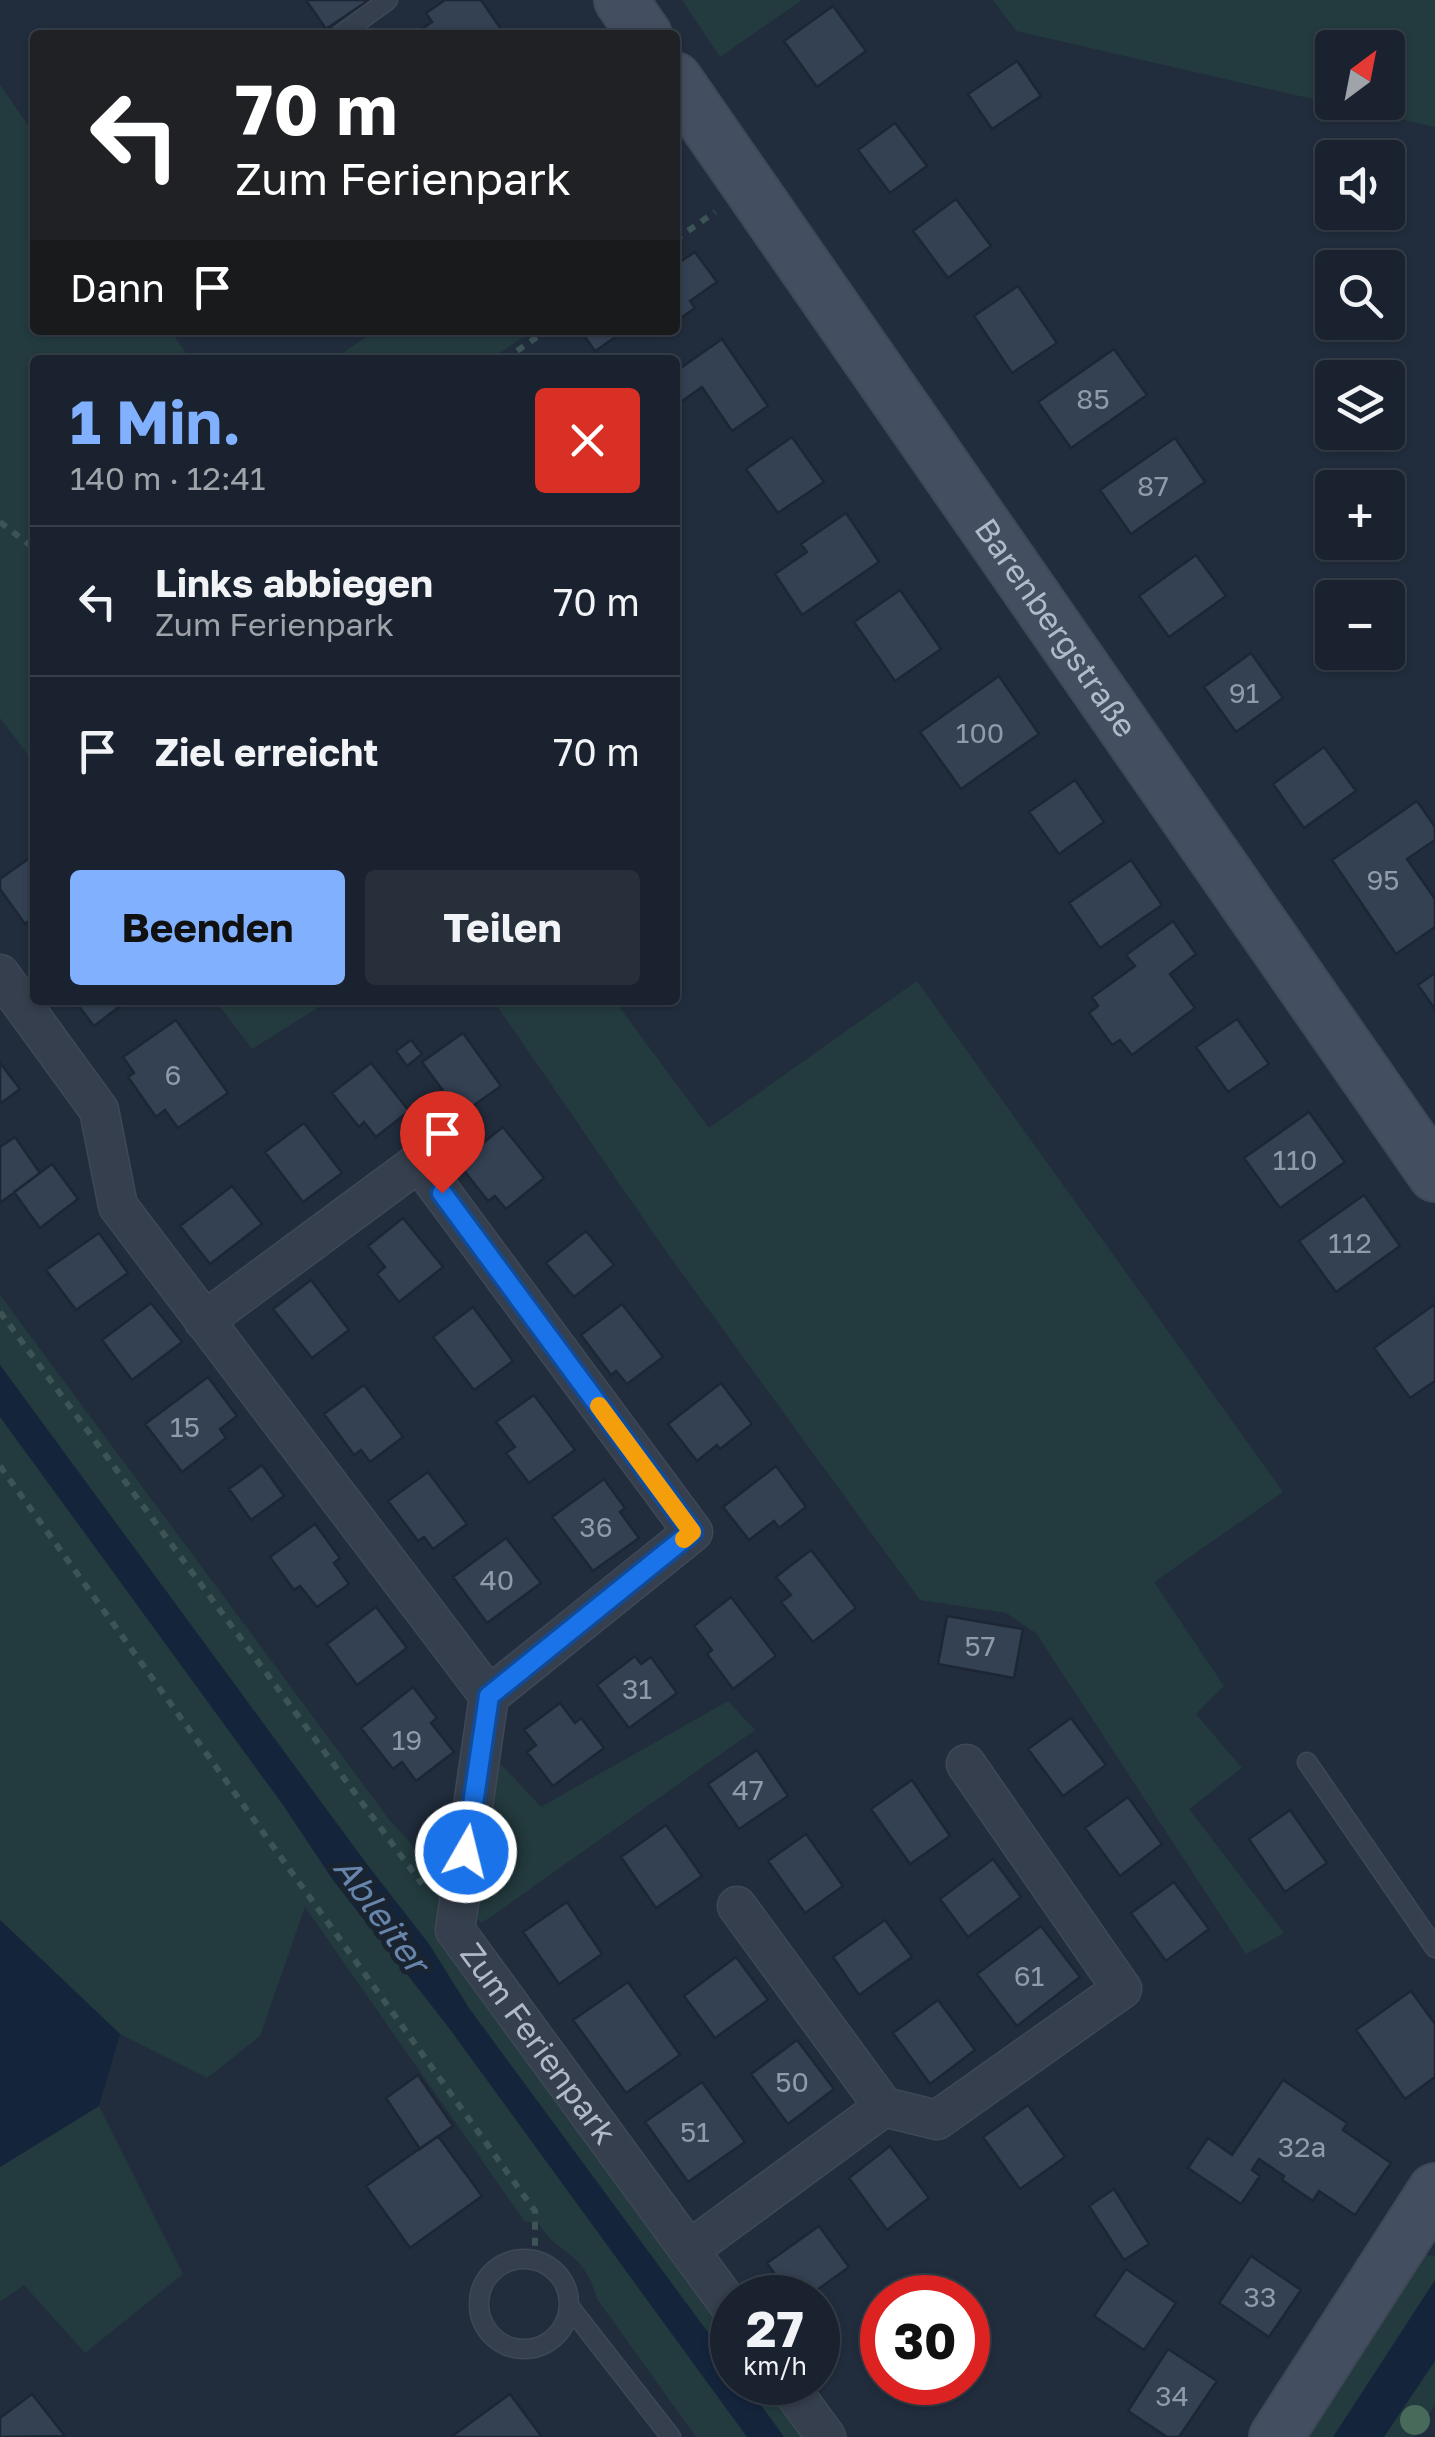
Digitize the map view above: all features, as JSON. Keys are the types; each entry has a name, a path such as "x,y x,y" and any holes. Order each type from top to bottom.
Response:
{"street":[{"path":"621,0 642,30"},
{"name":"Barenbergstraße","path":"680,85 1435,1175"},
{"path":"0,974 99,1110 118,1206 204,1321 489,1696 692,1532 419,1162 204,1321"},
{"name":"Zum Ferienpark","path":"489,1696 455,1930 710,2278"},
{"path":"738,1906 884,2107 936,2120 1122,1989 966,1764"},
{"path":"690,2250 884,2107"},
{"path":"1276,2437 1431,2204"},
{"path":"803,2405 826,2437"}],"lane":[{"path":"347,30 388,0"},
{"path":"1307,1762 1435,1948"},
{"path":"535,2261 560,2278 569,2306 558,2334 534,2348 506,2346 484,2327 479,2299 492,2272 505,2263 535,2261"},
{"path":"569,2306 671,2437"}],"path":[{"path":"511,355 540,335"},
{"path":"0,522 30,544"},
{"path":"0,1312 455,1930"},
{"path":"0,1466 534,2210 535,2261"}],"green space":[{"path":"682,0 802,0 720,57"},
{"path":"993,0 1435,0 1435,127 1404,120 1405,30 1315,30 1315,100 1016,31"},
{"path":"0,85 30,128 30,335 174,335 188,355 30,355 30,757 0,718"},
{"path":"369,335 526,335 497,355 340,355"},
{"path":"917,981 1283,1492 1154,1582 1224,1686 1196,1714 1242,1768 1189,1809 1284,1933 1246,1954 1036,1633 1006,1613 920,1600 663,1247 496,1005 618,1005 709,1128"},
{"path":"219,1005 322,1005 252,1049"},
{"path":"0,1295 445,1890 710,2291 710,2405 791,2405 815,2437 696,2437 597,2299 578,2262 538,2222 525,2222 305,1907 260,2036 207,2078 120,2034 0,1920"},
{"path":"728,1701 755,1730 482,1923 474,1915 500,1763 541,1807"},
{"path":"99,2106 183,2274 85,2353 24,2285 0,2302 0,2167"},
{"path":"1426,2255 1435,2256 1435,2405 1414,2437 1300,2437 1413,2263"}],"water":[{"name":"Ableiter","path":"0,1365 429,1944 469,2008 710,2335 710,2386 446,2024 333,1880 283,1805 0,1417"},
{"path":"0,1920 120,2034 99,2106 0,2167"},
{"path":"1435,2280 1435,2361 1384,2437 1333,2437"},
{"path":"724,2405 761,2405 784,2437 747,2437"}],"building":[{"path":"306,0 369,0 326,29"},
{"path":"445,0 481,0 502,30 420,30 432,22 426,13"},
{"path":"833,6 866,51 817,87 784,41"},
{"path":"1017,61 1041,96 992,129 968,94"},
{"path":"895,123 927,166 890,193 858,150"},
{"path":"956,199 991,246 948,278 913,231"},
{"path":"695,252 717,282 690,301 695,308 680,318 680,262"},
{"path":"1018,286 1057,343 1012,373 974,316"},
{"path":"584,335 619,335 595,351"},
{"path":"722,339 768,406 732,431 702,387 680,402 680,368"},
{"path":"1114,349 1147,395 1071,448 1038,402"},
{"path":"792,437 824,482 778,513 746,469"},
{"path":"1175,438 1205,482 1131,534 1100,490"},
{"path":"846,513 879,562 802,615 775,574 807,552 801,544"},
{"path":"1196,555 1226,596 1169,637 1139,596"},
{"path":"900,590 941,649 895,681 854,622"},
{"path":"1251,653 1283,698 1236,732 1204,687"},
{"path":"999,676 1039,734 961,789 920,732"},
{"path":"1324,747 1356,791 1304,828 1273,784"},
{"path":"1075,780 1104,822 1059,854 1029,812"},
{"path":"1417,801 1435,827 1435,840 1407,859 1435,899 1435,927 1396,954 1332,860"},
{"path":"30,858 30,920 25,924 0,889 0,879"},
{"path":"1131,860 1162,905 1100,948 1069,903"},
{"path":"1173,921 1196,954 1170,974 1195,1008 1132,1055 1120,1040 1112,1045 1089,1013 1098,1006 1092,997 1135,966 1126,955"},
{"path":"1435,973 1435,1009 1418,985"},
{"path":"78,1005 121,1005 94,1026"},
{"path":"1237,1019 1269,1064 1228,1092 1196,1047"},
{"path":"176,1020 228,1093 178,1128 165,1110 156,1117 128,1077 134,1073 123,1057"},
{"path":"463,1033 501,1086 467,1110 459,1098 452,1103 422,1062"},
{"path":"411,1040 422,1054 407,1066 396,1051"},
{"path":"0,1063 20,1089 0,1104"},
{"path":"371,1063 409,1111 376,1137 364,1122 359,1127 332,1093"},
{"path":"1309,1112 1345,1162 1280,1208 1244,1158"},
{"path":"304,1123 342,1173 303,1202 265,1152"},
{"path":"503,1127 544,1178 506,1209 495,1196 488,1201 458,1163"},
{"path":"15,1137 40,1173 0,1203 0,1147"},
{"path":"52,1164 78,1199 40,1228 14,1192"},
{"path":"232,1186 262,1224 210,1264 180,1226"},
{"path":"1364,1195 1400,1246 1336,1292 1299,1241"},
{"path":"403,1218 443,1267 399,1302 377,1274 385,1267 368,1246"},
{"path":"586,1231 614,1265 574,1297 546,1263"},
{"path":"99,1233 128,1273 76,1310 46,1270"},
{"path":"311,1280 349,1330 312,1358 273,1309"},
{"path":"151,1303 182,1342 132,1380 102,1340"},
{"path":"622,1304 663,1357 627,1384 616,1371 611,1375 581,1335"},
{"path":"1435,1304 1435,1381 1410,1398 1374,1348"},
{"path":"473,1307 513,1361 474,1390 433,1337"},
{"path":"208,1377 237,1416 220,1429 226,1438 182,1472 145,1424"},
{"path":"721,1383 752,1424 697,1461 668,1424"},
{"path":"364,1385 403,1437 370,1462 361,1450 354,1455 324,1414"},
{"path":"534,1395 575,1450 529,1483 506,1453 515,1447 496,1422"},
{"path":"262,1465 284,1496 251,1520 229,1489"},
{"path":"776,1466 806,1507 779,1528 774,1521 749,1540 723,1507"},
{"path":"428,1472 467,1524 433,1549 424,1537 418,1541 388,1501"},
{"path":"604,1479 625,1508 620,1512 639,1538 593,1571 552,1517"},
{"path":"315,1524 340,1558 334,1563 349,1584 317,1607 300,1586 294,1590 270,1557"},
{"path":"506,1538 541,1583 487,1623 453,1577"},
{"path":"811,1550 856,1608 813,1642 781,1602 791,1595 776,1577"},
{"path":"731,1597 776,1656 733,1689 707,1654 712,1650 694,1626"},
{"path":"376,1607 407,1648 357,1685 327,1644"},
{"path":"947,1616 1023,1629 1014,1678 938,1664"},
{"path":"635,1656 641,1664 651,1657 677,1693 629,1728 597,1685"},
{"path":"413,1687 437,1718 431,1723 454,1752 416,1781 402,1762 393,1769 361,1728"},
{"path":"560,1703 575,1723 581,1718 604,1748 553,1786 527,1752 536,1745 524,1730"},
{"path":"1071,1718 1106,1765 1063,1796 1028,1749"},
{"path":"757,1750 788,1796 739,1829 708,1784"},
{"path":"912,1780 950,1836 910,1864 871,1809"},
{"path":"1128,1797 1162,1844 1120,1876 1085,1828"},
{"path":"1290,1810 1327,1863 1285,1892 1249,1839"},
{"path":"666,1825 702,1876 656,1908 621,1857"},
{"path":"806,1834 843,1886 805,1913 768,1861"},
{"path":"993,1859 1021,1897 968,1937 940,1899"},
{"path":"1174,1882 1209,1929 1166,1961 1131,1913"},
{"path":"567,1902 602,1954 559,1984 523,1932"},
{"path":"885,1920 912,1957 859,1995 833,1957"},
{"path":"1041,1926 1080,1977 1017,2026 977,1974"},
{"path":"736,1957 768,2000 715,2038 684,1996"},
{"path":"628,1982 680,2055 626,2093 573,2020"},
{"path":"1411,1991 1435,2024 1435,2077 1405,2099 1356,2030"},
{"path":"938,2000 975,2050 930,2084 893,2033"},
{"path":"797,2040 834,2089 788,2124 751,2074"},
{"path":"418,2075 453,2126 420,2149 386,2098"},
{"path":"1283,2080 1347,2123 1343,2130 1391,2163 1355,2215 1319,2191 1313,2201 1259,2159 1252,2170 1260,2176 1241,2204 1188,2168 1208,2138 1232,2155"},
{"path":"702,2082 745,2142 688,2182 645,2122"},
{"path":"1028,2105 1065,2157 1020,2189 983,2137"},
{"path":"438,2136 482,2196 410,2248 366,2186"},
{"path":"890,2146 929,2198 887,2230 849,2178"},
{"path":"1114,2189 1149,2244 1124,2260 1089,2206"},
{"path":"819,2226 849,2267 838,2275 776,2275 767,2263"},
{"path":"1251,2256 1301,2290 1269,2337 1219,2303"},
{"path":"1126,2269 1176,2303 1144,2350 1094,2316"},
{"path":"1168,2349 1217,2381 1179,2437 1167,2437 1128,2411"},
{"path":"32,2394 65,2436 0,2437 0,2418"},
{"path":"510,2394 542,2437 451,2437"}],"slow traffic":[{"path":"599,1406 692,1532 684,1539"}],"route":[{"path":"442,1193 692,1532 489,1696 466,1852"}]}
